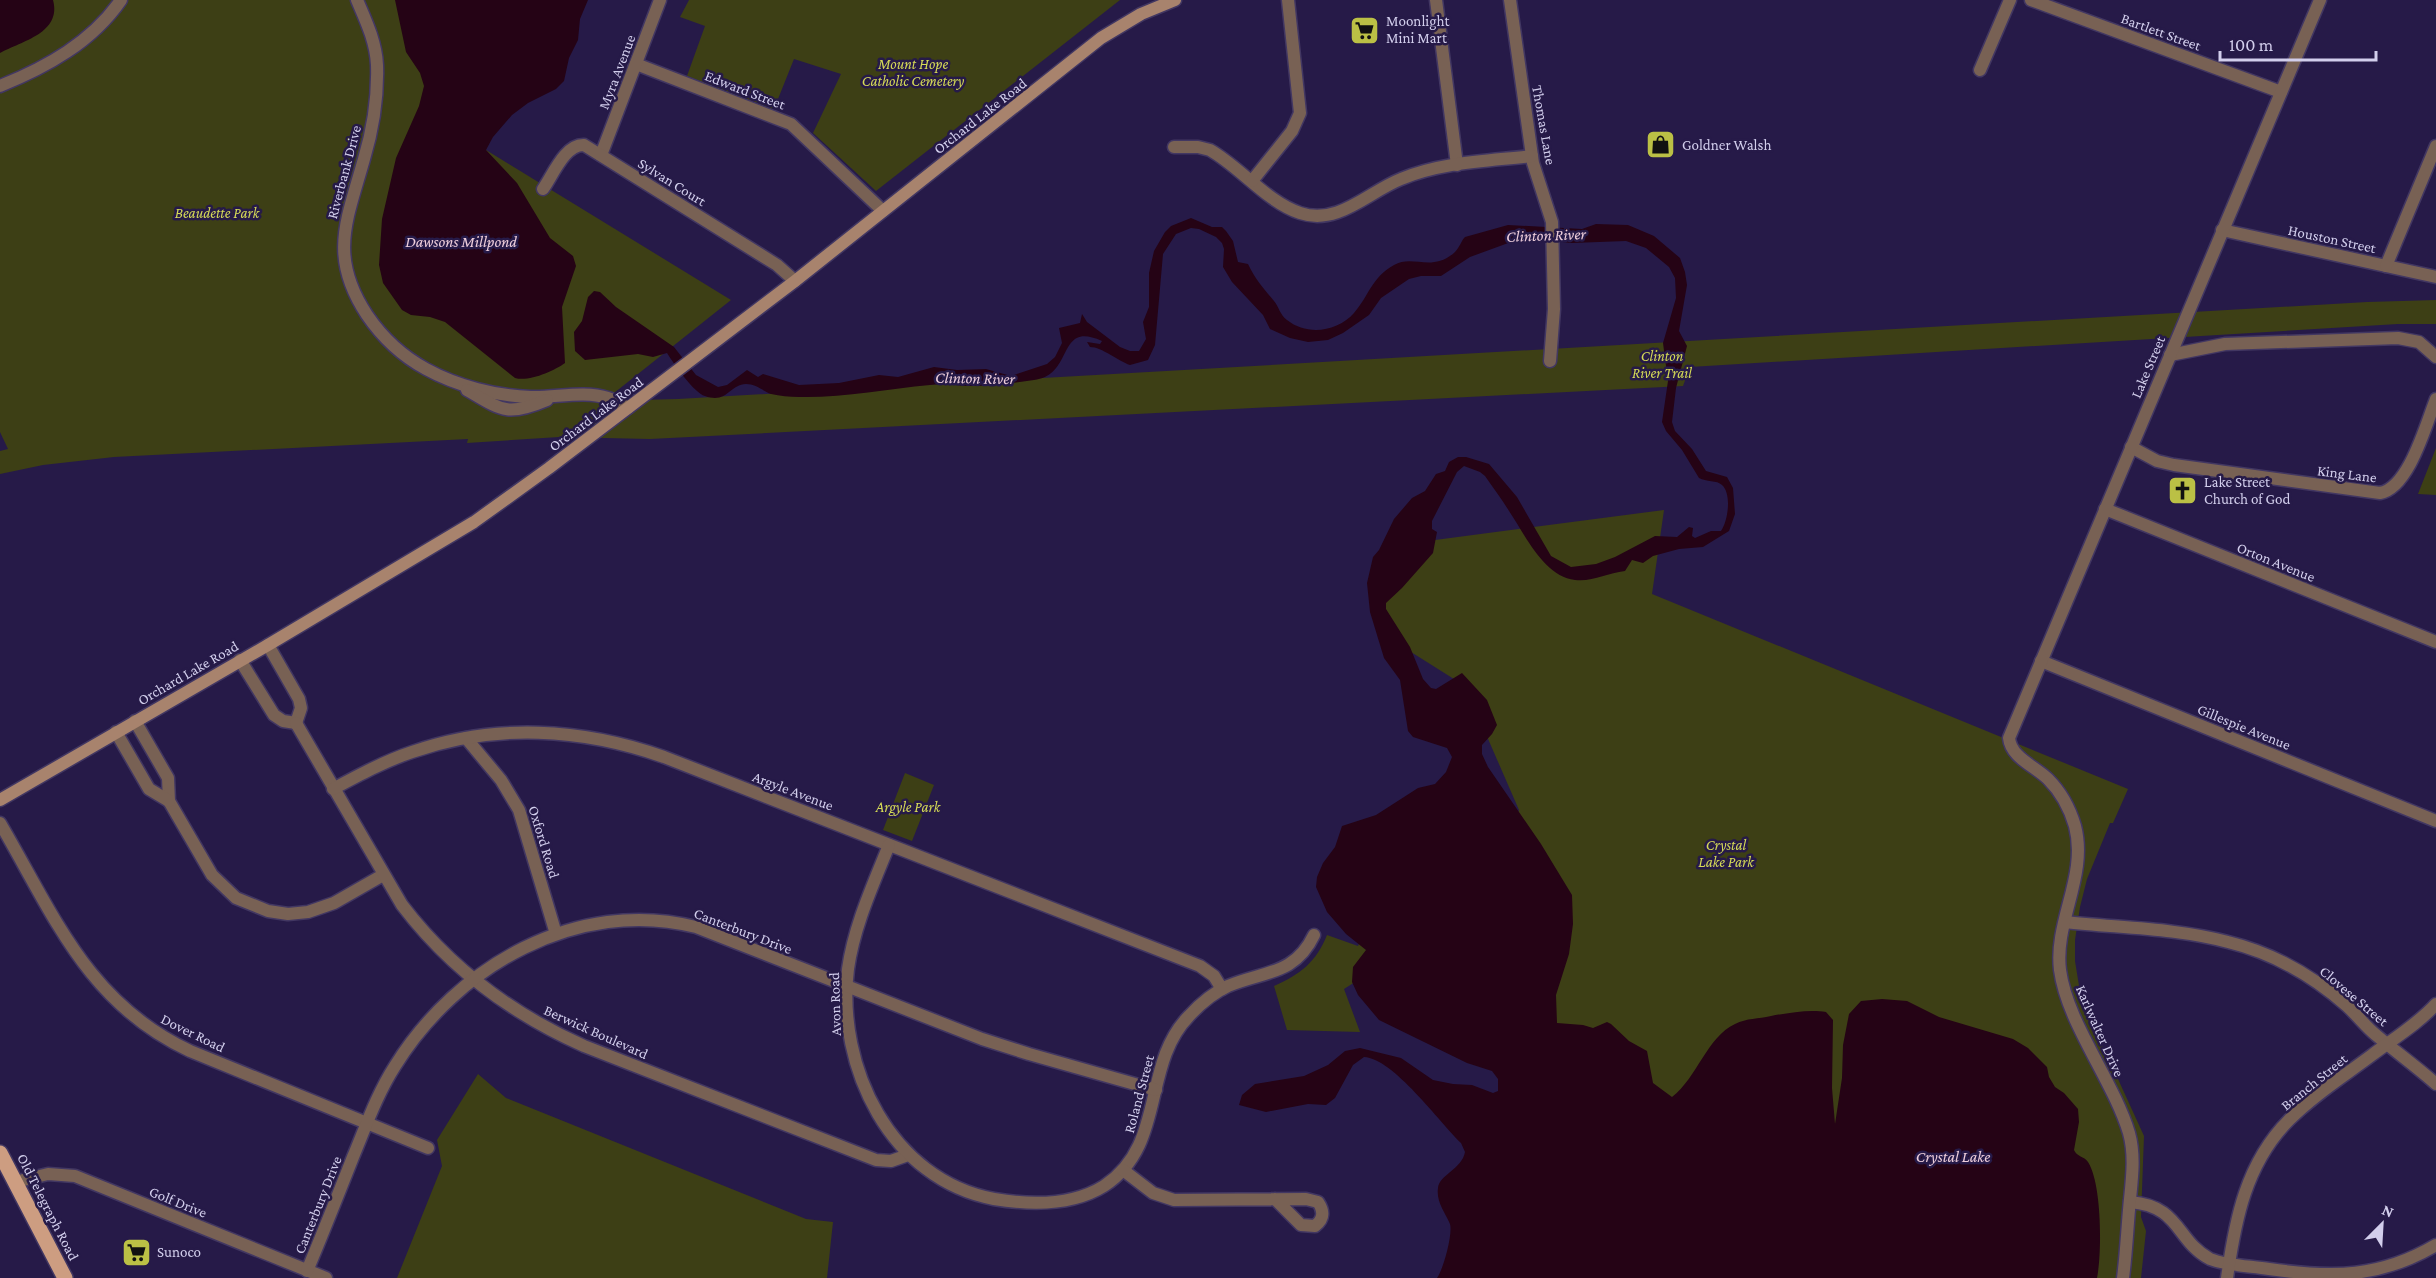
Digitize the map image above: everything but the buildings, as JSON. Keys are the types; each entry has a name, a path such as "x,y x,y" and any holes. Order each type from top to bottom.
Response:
{"main road":[{"name":"Orchard Lake Road","path":"0,800 268,645 474,522 549,468 795,281 1101,39 1141,14 1175,0"},
{"name":"Old Telegraph Road","path":"0,1153 65,1278"}],"street":[{"path":"0,86 50,63 81,42 100,27 121,0"},
{"name":"Riverbank Drive","path":"357,0 374,44 376,87 370,136 344,228 343,247 346,270 362,308 390,342 417,364 450,380 509,396 600,396 628,408"},
{"name":"Myra Avenue","path":"601,155 660,0"},
{"path":"1252,181 1292,131 1300,113 1288,0"},
{"path":"1436,0 1457,165"},
{"name":"Thomas Lane","path":"1510,0 1532,156 1552,222 1554,309 1550,360"},
{"path":"1980,70 2010,0"},
{"name":"Bartlett Street","path":"2031,0 2281,92"},
{"name":"Lake Street","path":"2011,747 2010,734 2319,0"},
{"name":"Edward Street","path":"636,64 791,124 883,211"},
{"name":"Sylvan Court","path":"543,189 573,147 584,145 777,266 795,281"},
{"path":"2386,266 2436,146"},
{"path":"1173,147 1198,147 1210,150 1289,208 1305,215 1323,216 1346,209 1402,178 1431,169 1532,156"},
{"name":"Houston Street","path":"2222,230 2436,277"},
{"path":"2170,355 2225,344 2398,338 2419,342 2436,357"},
{"name":"King Lane","path":"2131,447 2168,464 2384,493 2396,485 2404,475 2436,399"},
{"name":"Orton Avenue","path":"2105,509 2436,642"},
{"path":"240,660 274,715 283,721 296,723 301,708 299,699 268,645"},
{"name":"Gillespie Avenue","path":"2041,661 2436,821"},
{"path":"135,721 168,778 169,801 207,867 218,882 236,898 260,909 288,914 317,910 383,876"},
{"name":"Berwick Boulevard","path":"296,723 383,876 421,928 473,980 527,1017 584,1046 876,1160 891,1161 908,1155"},
{"path":"116,732 149,789 169,801"},
{"name":"Argyle Avenue","path":"333,789 395,758 430,746 466,738 502,733 543,732 579,735 615,742 664,757 1200,966 1214,976 1222,989"},
{"name":"Oxford Road","path":"466,738 501,780 519,810 556,934"},
{"name":"Karlwalter Drive","path":"2011,747 2018,756 2049,780 2065,802 2073,820 2078,861 2060,950 2062,980 2128,1131 2133,1155 2123,1278"},
{"name":"Dover Road","path":"0,823 79,959 100,986 125,1011 173,1043 428,1148"},
{"name":"Avon Road","path":"889,845 856,932 850,959 847,987 849,1034 859,1071 878,1112 908,1155"},
{"name":"Canterbury Drive","path":"308,1270 386,1081 413,1040 447,1002 473,980 513,954 556,934 603,921 630,918 663,920 712,933 847,987 1013,1049 1156,1090"},
{"name":"Clovese Street","path":"2065,922 2196,935 2255,950 2287,964 2319,983 2374,1034 2436,1084"},
{"name":"Roland Street","path":"908,1155 918,1164 952,1185 987,1197 1012,1201 1050,1202 1073,1199 1096,1190 1123,1170 1143,1139 1164,1058 1178,1028 1198,1006 1222,989 1284,968 1301,954 1314,935"},
{"name":"Branch Street","path":"2227,1278 2239,1206 2258,1161 2274,1137 2306,1105 2436,1004"},
{"path":"1123,1170 1153,1193 1174,1200 1275,1199"},
{"name":"Golf Drive","path":"15,1182 48,1174 75,1176 326,1278"},
{"path":"2130,1202 2147,1204 2159,1209 2202,1254 2215,1261 2321,1277 2351,1278 2394,1268 2434,1251"}],"green space":[{"name":"Beaudette Park","path":"24,0 478,0 486,150 731,300 604,401 678,399 2367,302 2436,300 2436,324 2398,324 1690,367 1683,386 650,439 559,437 467,443 468,439 114,457 43,465 0,474 0,451 8,449 0,432 0,31"},
{"name":"Mount Hope Catholic Cemetery","path":"689,0 1120,0 876,191 813,133 841,74 794,59 774,109 687,76 705,26 680,17"},
{"path":"2436,448 2436,495 2418,494"},
{"name":"Crystal Lake Park","path":"1664,510 1652,594 2128,789 2113,823 2110,823 2087,879 2075,940 2075,961 2081,998 2144,1136 2141,1217 2146,1231 2141,1278 2082,1278 1841,1139 1678,1123 1391,959 1344,989 1360,1032 1287,1030 1274,986 1307,966 1318,953 1327,935 1358,946 1395,864 1483,898 1519,810 1465,686 1384,635 1382,547"},
{"name":"Argyle Park","path":"905,773 934,785 912,841 883,830"},
{"path":"478,1074 506,1098 806,1219 833,1222 827,1278 397,1278 442,1166 437,1140"}],"water":[{"path":"0,0 53,0 52,21 29,40 0,53"},
{"name":"Dawsons Millpond","path":"395,0 588,0 580,19 578,40 569,58 564,81 556,89 528,103 512,115 493,137 486,150 517,183 550,238 573,256 576,266 562,307 565,363 548,372 534,377 515,378 445,322 430,317 411,315 402,310 383,283 379,265 382,219 396,158 419,106 424,86 420,73 406,52"},
{"name":"Crystal Lake","path":"1191,218 1212,227 1222,227 1233,241 1238,262 1248,264 1285,318 1295,325 1313,330 1331,328 1347,319 1359,307 1380,276 1394,265 1408,261 1431,262 1447,258 1455,252 1465,237 1508,225 1582,229 1596,224 1628,225 1654,236 1680,258 1687,285 1679,331 1687,346 1676,388 1672,422 1675,431 1692,449 1706,471 1727,477 1733,488 1735,514 1729,531 1703,547 1679,549 1653,556 1643,563 1632,560 1625,571 1588,580 1575,580 1564,577 1544,563 1485,476 1464,466 1457,472 1432,521 1432,529 1437,532 1433,553 1386,603 1386,609 1410,647 1423,679 1431,688 1436,689 1462,673 1487,700 1497,725 1482,745 1482,754 1488,767 1541,844 1572,895 1573,924 1569,954 1556,995 1557,1023 1593,1028 1607,1022 1611,1024 1629,1041 1647,1051 1653,1083 1672,1097 1681,1089 1717,1038 1735,1024 1791,1013 1826,1012 1833,1020 1832,1088 1835,1124 1842,1078 1843,1045 1849,1014 1861,1001 1882,999 1907,1001 1939,1017 2013,1039 2028,1048 2047,1067 2049,1077 2055,1087 2064,1093 2078,1109 2079,1122 2074,1150 2088,1162 2093,1172 2098,1202 2100,1252 2097,1278 1437,1278 1447,1252 1451,1229 1440,1202 1439,1183 1460,1163 1465,1152 1461,1143 1402,1079 1376,1060 1364,1057 1353,1065 1335,1098 1326,1105 1308,1104 1266,1112 1239,1105 1242,1095 1255,1084 1304,1076 1328,1065 1345,1051 1360,1048 1401,1058 1433,1080 1472,1085 1493,1093 1498,1091 1498,1079 1492,1071 1467,1063 1379,1020 1358,995 1352,982 1353,967 1366,950 1346,934 1327,912 1316,887 1317,877 1323,863 1335,847 1342,826 1376,815 1418,788 1435,784 1446,772 1452,757 1447,748 1413,737 1408,731 1400,680 1384,658 1370,612 1367,583 1373,557 1379,550 1394,519 1412,498 1425,491 1436,474 1445,471 1449,462 1458,457 1489,464 1517,497 1551,556 1571,567 1596,564 1615,557 1655,536 1677,537 1689,527 1693,528 1692,536 1695,538 1711,531 1721,531 1726,521 1728,508 1725,489 1720,483 1699,478 1662,422 1668,381 1663,343 1676,298 1675,278 1669,267 1646,248 1626,241 1572,243 1530,239 1511,242 1470,257 1441,276 1421,276 1409,279 1381,298 1369,315 1343,333 1328,340 1308,342 1290,338 1270,329 1263,315 1232,282 1223,267 1222,243 1216,237 1191,228 1176,234 1163,254 1155,345 1148,360 1130,365 1100,349 1090,347 1087,342 1100,344 1102,341 1088,336 1078,338 1071,343 1055,369 1047,376 1003,384 971,386 935,384 848,395 799,397 771,394 756,386 746,384 736,387 723,396 712,398 695,390 667,353 653,357 638,354 585,360 575,351 574,332 582,321 588,297 594,291 600,292 616,307 674,347 696,375 718,387 727,385 747,370 758,377 763,374 799,385 839,383 879,375 898,377 934,367 957,370 986,369 1011,376 1047,364 1055,357 1062,343 1059,328 1080,323 1082,314 1087,322 1120,347 1130,351 1139,351 1146,339 1143,322 1149,307 1149,273 1154,251 1171,226"}],"place":[{"name":"Moonlight Mini Mart","path":"1365,30"},
{"name":"Goldner Walsh","path":"1661,145"},
{"name":"Lake Street Church of God","path":"2183,491"},
{"name":"Sunoco","path":"136,1252"}],"water label":[{"name":"Clinton River","path":"1546,235"},
{"name":"Clinton River","path":"975,378"}],"park label":[{"name":"Clinton River Trail","path":"1662,364"}]}
